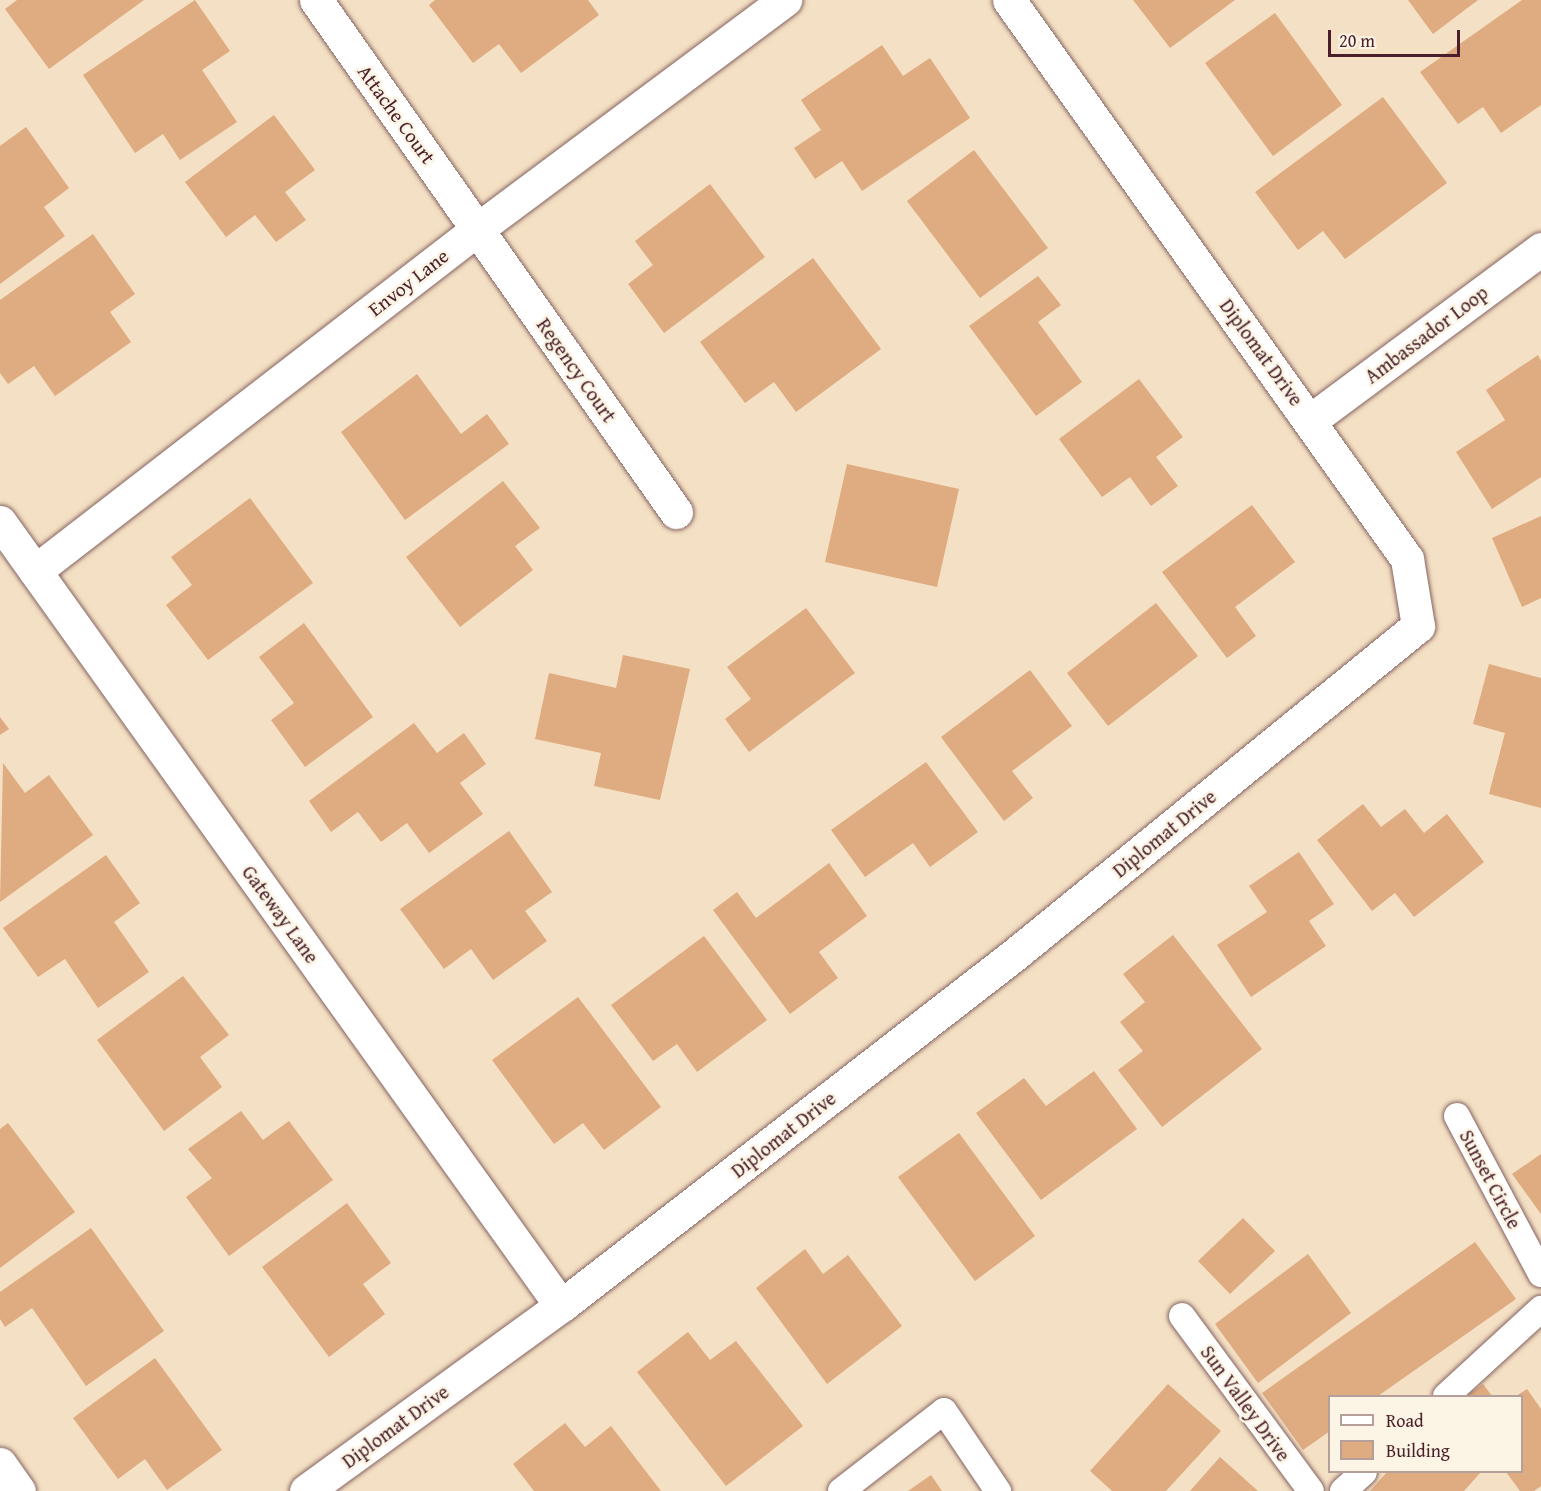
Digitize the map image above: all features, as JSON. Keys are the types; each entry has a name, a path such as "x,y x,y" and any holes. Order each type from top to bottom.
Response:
{"street":[{"name":"Attache Court","path":"316,0 479,228"},
{"name":"Envoy Lane","path":"35,571 479,228 785,0"},
{"name":"Diplomat Drive","path":"306,1491 561,1306 1014,955 1418,626 1407,559 1311,420 1009,0"},
{"name":"Regency Court","path":"479,228 676,512"},
{"name":"Ambassador Loop","path":"1311,420 1541,249"},
{"name":"Gateway Lane","path":"0,522 561,1306"},
{"path":"0,1464 19,1491"}],"lane":[{"name":"Sunset Circle","path":"1457,1116 1541,1274"},
{"path":"1447,1395 1541,1309"},
{"name":"Sun Valley Drive","path":"1182,1316 1311,1491"},
{"path":"841,1491 944,1411 998,1491"},
{"path":"1343,1491 1363,1473"}],"building":[{"path":"17,0 144,0 49,69 5,9"},
{"path":"195,0 230,51 202,70 237,122 180,160 163,134 135,153 83,75"},
{"path":"435,0 588,0 599,15 521,73 499,44 473,63 429,5"},
{"path":"1133,0 1235,0 1170,48"},
{"path":"1408,0 1478,0 1433,34"},
{"path":"1522,0 1541,0 1541,105 1501,133 1483,107 1458,124 1420,72"},
{"path":"1275,13 1342,105 1273,156 1205,63"},
{"path":"882,45 903,76 930,58 970,118 862,191 842,161 815,179 794,148 821,130 801,100"},
{"path":"1383,97 1447,183 1345,259 1323,231 1298,250 1255,192"},
{"path":"274,115 315,170 285,192 306,220 276,242 255,215 226,237 185,182"},
{"path":"26,127 69,188 44,207 65,236 0,284 0,146"},
{"path":"974,150 1048,248 980,298 907,201"},
{"path":"710,184 765,257 664,333 628,284 653,265 635,241"},
{"path":"93,234 135,294 110,312 131,342 55,396 34,366 8,384 0,373 0,300"},
{"path":"813,258 881,349 796,412 774,382 745,403 700,342"},
{"path":"1038,276 1061,305 1038,322 1082,382 1036,416 969,326"},
{"path":"1538,355 1541,361 1541,477 1492,509 1456,452 1505,420 1486,390"},
{"path":"417,374 461,434 487,414 509,444 405,520 341,432"},
{"path":"1139,379 1183,437 1156,457 1178,486 1151,506 1130,477 1102,497 1059,439"},
{"path":"847,464 959,489 937,587 825,562"},
{"path":"503,481 540,528 515,546 533,570 460,627 406,557"},
{"path":"250,498 313,583 208,660 166,605 192,585 171,557"},
{"path":"1252,505 1295,562 1235,607 1256,636 1227,658 1162,572"},
{"path":"1541,516 1541,598 1522,607 1492,538"},
{"path":"1156,603 1198,656 1108,726 1067,673"},
{"path":"806,608 855,673 749,752 725,719 751,699 727,667"},
{"path":"304,623 373,717 305,767 271,720 294,703 259,657"},
{"path":"623,655 690,669 660,800 594,786 601,753 535,739 549,673 616,688"},
{"path":"1489,664 1541,678 1541,808 1489,794 1505,733 1473,724"},
{"path":"1030,670 1072,726 1012,771 1033,798 1004,821 941,737"},
{"path":"0,717 9,729 0,735"},
{"path":"414,723 437,753 464,733 486,764 460,783 483,814 429,853 407,823 381,842 358,812 331,832 309,801"},
{"path":"926,762 978,832 930,867 913,843 865,877 831,830"},
{"path":"3,763 25,793 49,775 93,835 0,902"},
{"path":"1363,804 1381,827 1405,809 1424,833 1447,814 1484,862 1414,917 1395,893 1372,911 1317,840"},
{"path":"509,831 552,892 525,911 547,941 493,980 471,949 444,969 400,909"},
{"path":"1299,852 1334,904 1309,921 1326,946 1251,997 1217,945 1267,912 1249,886"},
{"path":"106,855 140,903 114,922 149,972 98,1008 65,959 38,977 3,928"},
{"path":"829,863 867,916 819,952 838,978 790,1014 713,910 737,892 756,918"},
{"path":"1173,935 1262,1049 1162,1127 1118,1070 1143,1051 1120,1022 1145,1002 1123,974"},
{"path":"704,936 767,1020 697,1072 677,1044 653,1061 611,1005"},
{"path":"183,976 229,1035 200,1057 222,1087 164,1131 97,1040"},
{"path":"578,997 661,1107 604,1150 583,1123 554,1144 492,1060"},
{"path":"1094,1071 1137,1129 1041,1200 976,1113 1024,1078 1046,1106"},
{"path":"241,1111 263,1140 289,1121 333,1180 229,1256 186,1197 212,1178 188,1149"},
{"path":"8,1123 75,1212 0,1268 0,1129"},
{"path":"959,1133 1035,1236 975,1281 898,1177"},
{"path":"1541,1154 1541,1214 1512,1174"},
{"path":"347,1203 391,1263 363,1284 385,1314 329,1357 262,1267"},
{"path":"1243,1218 1275,1251 1230,1294 1198,1261"},
{"path":"91,1228 164,1331 86,1386 32,1308 5,1327 0,1319 0,1292"},
{"path":"1475,1242 1516,1299 1379,1395 1328,1395 1328,1432 1303,1450 1262,1393"},
{"path":"805,1249 823,1274 848,1255 902,1326 827,1384 756,1288"},
{"path":"1308,1254 1351,1313 1258,1383 1215,1324"},
{"path":"688,1332 710,1360 736,1341 803,1426 726,1486 637,1372"},
{"path":"155,1358 222,1450 167,1490 145,1459 118,1479 73,1418"},
{"path":"1168,1384 1221,1431 1166,1491 1112,1491 1090,1471"},
{"path":"1483,1384 1491,1395 1467,1395"},
{"path":"1527,1389 1541,1409 1541,1486 1534,1491 1520,1491 1507,1473 1523,1473 1523,1395 1518,1395"},
{"path":"565,1423 585,1447 611,1426 661,1491 534,1491 513,1464"},
{"path":"1220,1457 1258,1491 1190,1491"},
{"path":"1386,1473 1480,1473 1464,1491 1370,1491"},
{"path":"931,1475 942,1491 908,1491"}]}
